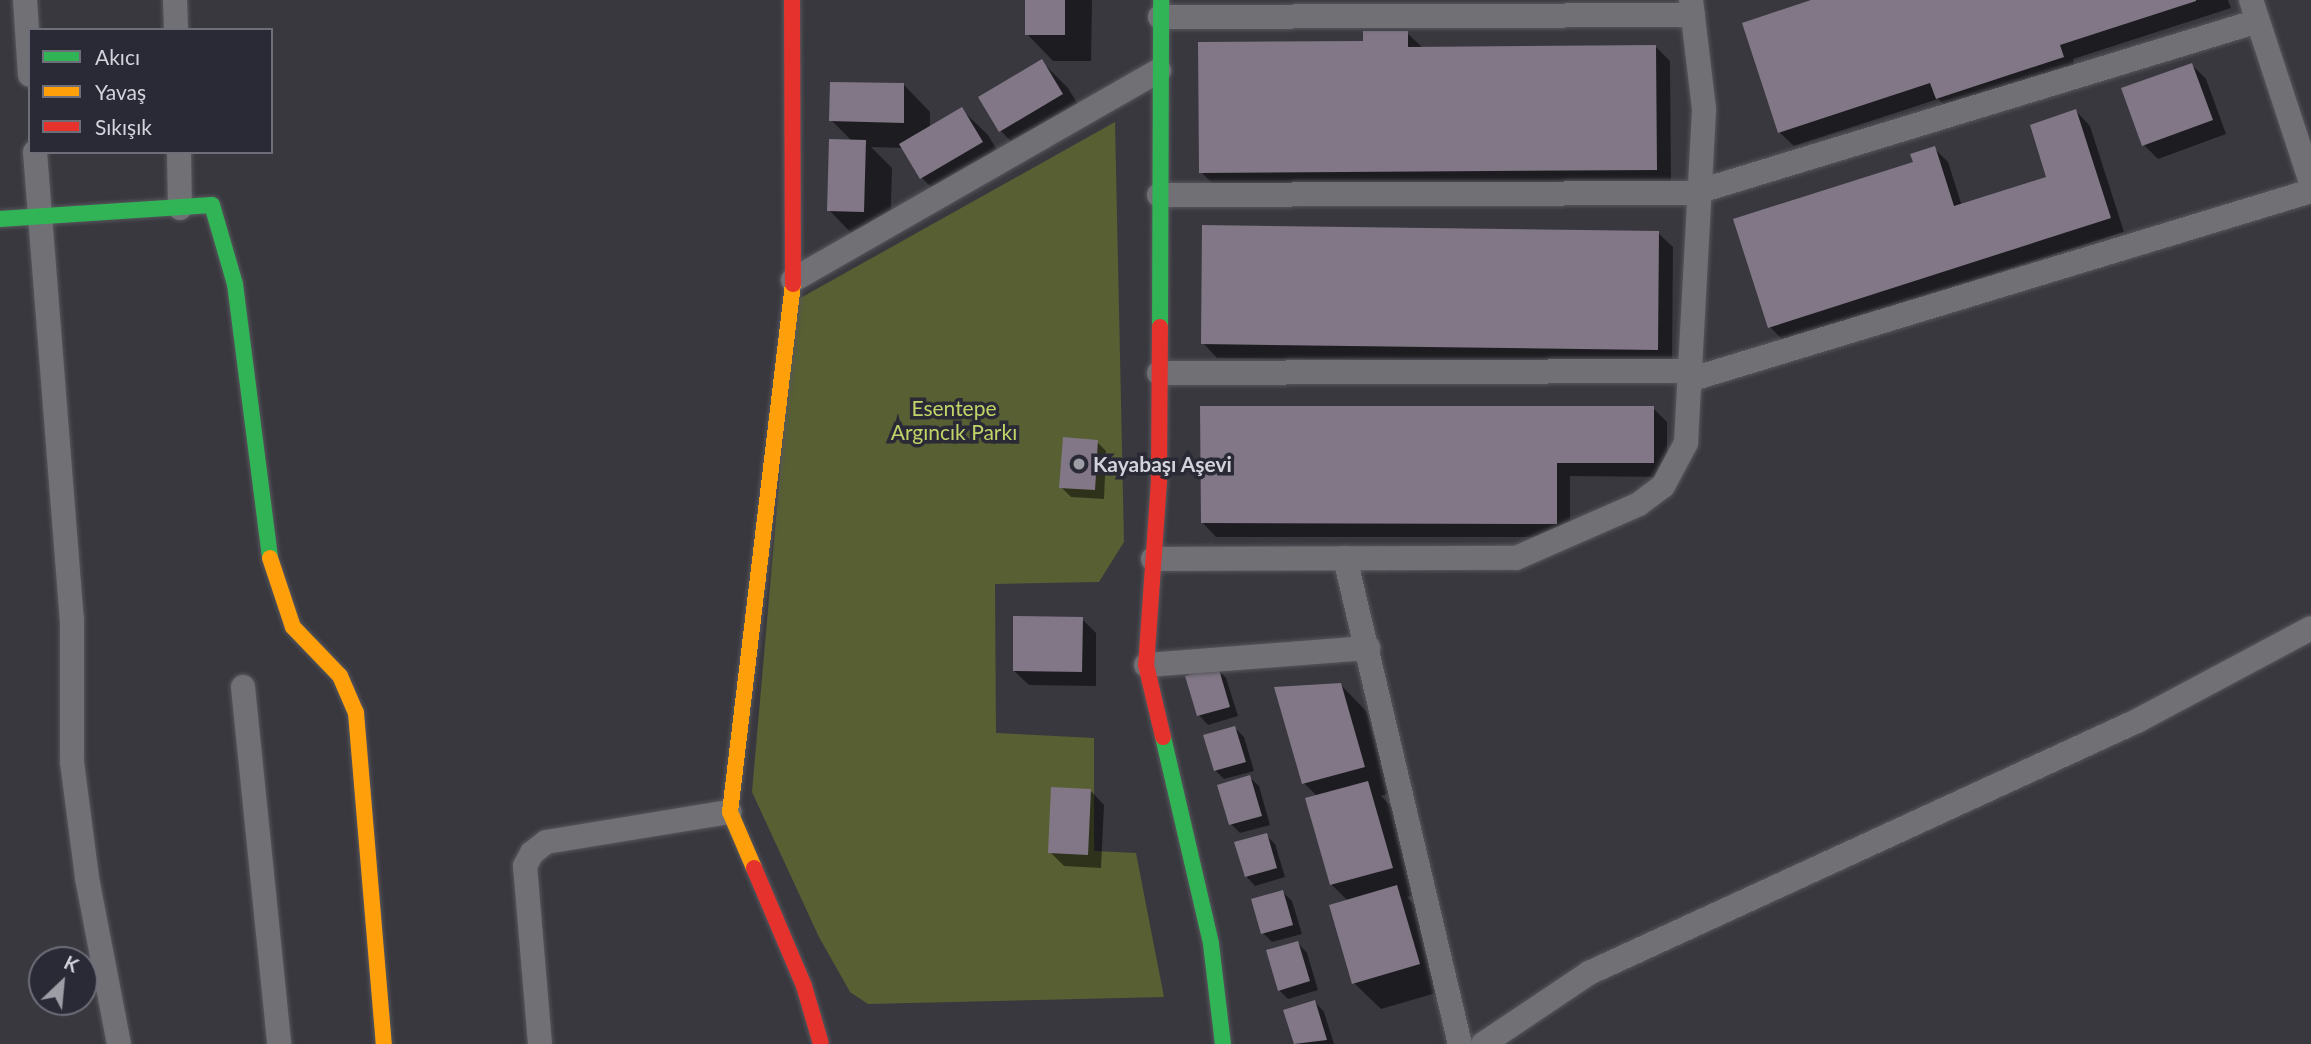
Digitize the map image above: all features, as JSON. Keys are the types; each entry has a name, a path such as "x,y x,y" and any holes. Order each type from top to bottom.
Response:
{"street":[{"path":"25,0 28,45"},
{"path":"175,0 176,28"},
{"path":"792,0 793,280 730,812 804,986 821,1044"},
{"path":"1153,559 1516,558 1639,504 1663,486 1681,458 1686,443 1704,109 1692,8 1161,8 1159,373 1153,559 1146,665 1213,956 1223,1044"},
{"path":"1159,195 1700,192 2254,10 2311,181"},
{"path":"793,280 1159,70"},
{"path":"34,154 72,619 72,762 84,855 119,1044"},
{"path":"178,154 180,208"},
{"path":"1159,373 1690,375 2311,191"},
{"path":"0,219 212,205 235,284 267,551 279,599 302,639 340,676 356,713 384,1044"},
{"path":"1345,558 1460,1044"},
{"path":"1483,1044 1589,973 2137,721 2311,628"},
{"path":"1146,665 1368,648"},
{"path":"243,687 279,1044"},
{"path":"540,1044 525,866 532,853 546,842 730,812"}],"green space":[{"name":"Esentepe Argıncık Parkı","path":"1115,122 1124,542 1099,582 995,584 996,733 1094,738 1094,851 1136,853 1164,997 868,1004 850,992 819,937 752,792 795,301"}],"building":[{"path":"1025,0 1065,0 1065,35 1025,35"},
{"path":"1811,0 2196,1 2060,45 2064,57 1936,99 1930,83 1778,133 1742,23"},
{"path":"1363,31 1408,31 1408,47 1656,45 1657,170 1199,173 1198,42 1363,41"},
{"path":"1042,59 1063,94 999,132 978,97"},
{"path":"2192,63 2213,120 2142,146 2121,88"},
{"path":"830,82 904,83 904,123 829,121"},
{"path":"962,107 983,142 920,179 899,144"},
{"path":"2076,109 2111,218 1768,328 1733,219 1913,162 1910,154 1935,146 1954,206 2046,177 2030,125"},
{"path":"829,139 866,140 864,212 827,211"},
{"path":"1202,225 1659,231 1658,350 1201,344"},
{"path":"1200,406 1654,406 1654,463 1557,463 1557,524 1201,523"},
{"name":"Kayabaşı Aşevi","path":"1063,437 1098,440 1095,490 1059,488"},
{"path":"1013,616 1083,617 1082,672 1013,671"},
{"path":"1218,666 1230,707 1197,716 1185,676"},
{"path":"1341,683 1365,767 1302,784 1274,687"},
{"path":"1235,726 1246,762 1214,771 1203,735"},
{"path":"1250,775 1262,816 1229,825 1217,785"},
{"path":"1368,781 1393,868 1330,885 1305,798"},
{"path":"1051,787 1091,789 1088,855 1048,853"},
{"path":"1267,833 1277,868 1245,877 1234,842"},
{"path":"1397,885 1420,964 1352,984 1329,905"},
{"path":"1283,890 1293,925 1261,934 1251,899"},
{"path":"1298,941 1310,981 1278,991 1266,950"},
{"path":"1315,1000 1327,1040 1294,1044 1283,1010"}],"traffic: fast":[{"path":"1160,327 1161,0"},
{"path":"0,219 212,205 235,284 270,558"},
{"path":"1163,737 1211,944 1223,1044"}],"traffic: slow":[{"path":"754,868 730,812 793,284"},
{"path":"270,558 293,627 340,676 356,713 384,1044"}],"traffic: jam":[{"path":"792,0 793,284"},
{"path":"1160,327 1159,481 1146,665 1163,737"},
{"path":"754,868 804,986 821,1044"}],"place":[{"name":"Kayabaşı Aşevi","path":"1079,464"}]}
